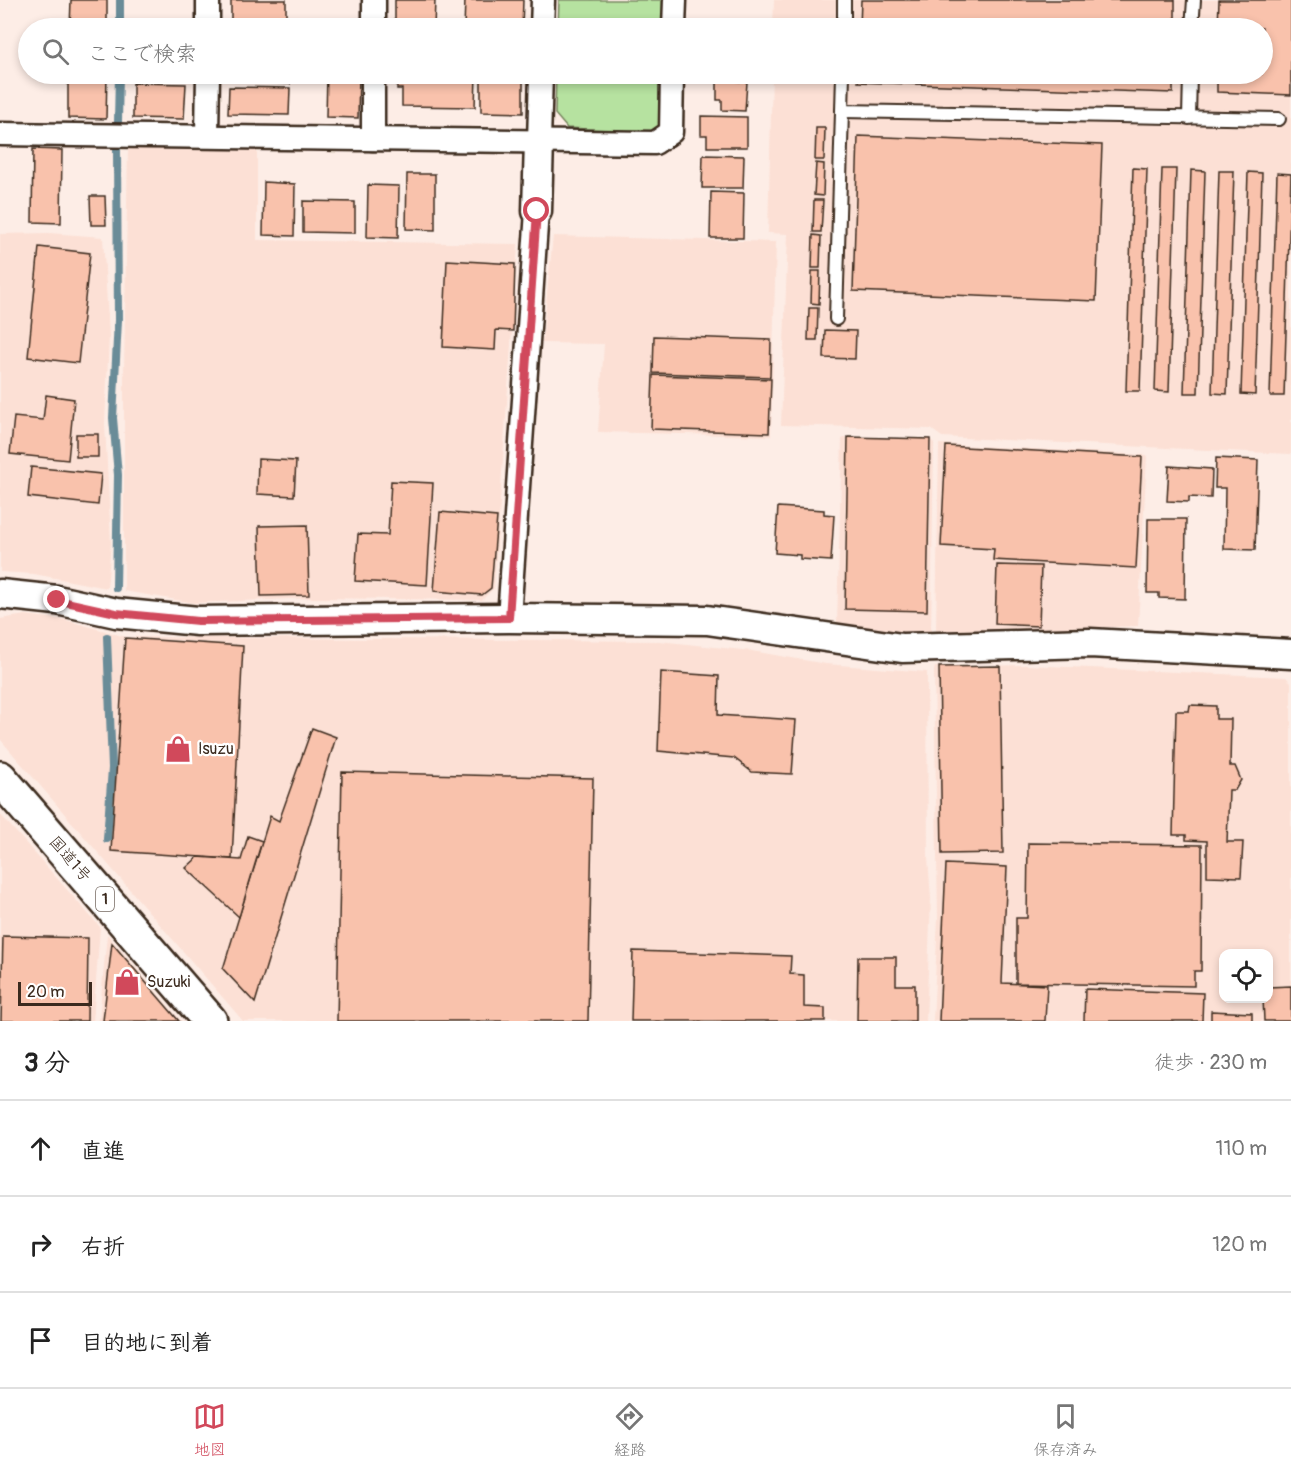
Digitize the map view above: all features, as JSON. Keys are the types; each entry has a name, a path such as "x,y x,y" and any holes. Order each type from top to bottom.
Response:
{"highway":[{"name":"国道1号","path":"0,778 210,1021"}],"street":[{"path":"208,0 208,18"},
{"path":"374,0 374,18"},
{"path":"543,0 543,18"},
{"path":"674,18 675,0"},
{"path":"207,136 208,84"},
{"path":"373,139 374,84"},
{"path":"509,618 537,211 541,84"},
{"path":"0,134 655,143 671,132 672,84"},
{"path":"0,594 57,600 116,613 198,621 509,618 707,620 902,648 1090,643 1291,654"}],"lane":[{"path":"844,0 844,18"},
{"path":"1193,18 1194,0"},
{"path":"836,318 843,84"},
{"path":"1189,118 1191,84"},
{"path":"842,111 1279,119"}],"shaded area":[{"path":"774,0 1291,0 1291,454 942,437 931,429 781,425 788,234 768,233 772,84 1273,84 1273,18 773,18"},
{"path":"128,147 257,148 257,240 518,244 494,588 482,600 312,598 194,603 124,591 124,372"},
{"path":"49,233 103,237 109,336 105,424 111,543 107,588 34,574 0,572 0,234"},
{"path":"553,236 776,242 771,436 598,432 604,344 542,343"},
{"path":"848,437 930,439 934,443 931,632 901,632 837,625 842,439"},
{"path":"939,444 1147,455 1138,626 936,634"},
{"path":"26,615 66,620 126,637 659,641 752,651 826,664 927,672 928,858 931,898 926,1021 243,1021 0,739 0,619"},
{"path":"1026,665 1286,677 1291,682 1291,1021 933,1021 938,918 935,667"},
{"path":"0,814 100,927 93,1021 0,1021"},
{"name":"Suzuki","path":"107,934 181,1021 99,1021"}],"green space":[{"path":"559,0 663,0 663,18 558,18"},
{"path":"556,84 662,84 661,124 652,132 567,128 555,114"}],"building":[{"path":"71,0 107,0 107,18 70,18"},
{"path":"231,0 286,0 286,18 231,18"},
{"path":"395,0 435,0 434,18 395,18"},
{"path":"465,0 523,0 522,18 464,18"},
{"path":"861,0 1175,0 1175,18 860,18"},
{"path":"1219,0 1291,0 1291,95 1217,92 1217,84 1273,84 1273,18 1218,18"},
{"path":"68,84 107,84 106,119 68,118"},
{"path":"133,84 186,84 184,119 133,118"},
{"path":"327,84 359,84 358,118 326,117"},
{"path":"397,84 476,84 475,107 402,106 402,89 397,89"},
{"path":"481,84 523,84 523,113 481,112"},
{"path":"717,84 747,84 745,111 722,110 722,100 717,100"},
{"path":"915,84 1173,84 1173,93"},
{"path":"229,87 290,88 289,115 228,114"},
{"path":"701,116 747,117 747,147 707,147 707,135 701,135"},
{"path":"816,128 825,128 824,160 815,160"},
{"path":"858,136 1102,145 1096,301 853,291"},
{"path":"33,149 62,150 61,223 32,222"},
{"path":"703,155 744,156 743,188 702,188"},
{"path":"816,163 824,164 823,196 814,195"},
{"path":"1133,168 1147,169 1140,391 1126,391"},
{"path":"1162,169 1176,169 1169,392 1155,391"},
{"path":"1191,170 1205,171 1198,393 1184,393"},
{"path":"1219,171 1234,171 1227,394 1212,393"},
{"path":"1248,172 1262,173 1255,395 1241,394"},
{"path":"1277,173 1291,174 1284,396 1270,396"},
{"path":"407,174 435,174 435,230 406,229"},
{"path":"264,182 295,184 294,236 263,235"},
{"path":"368,185 399,186 398,238 367,237"},
{"path":"711,192 744,193 743,238 710,238"},
{"path":"90,196 105,196 106,225 91,225"},
{"path":"814,200 823,200 821,232 813,232"},
{"path":"303,201 355,202 355,233 303,232"},
{"path":"813,235 821,236 820,268 812,268"},
{"path":"39,247 90,253 78,363 28,357"},
{"path":"447,260 515,264 513,331 496,330 495,350 443,347"},
{"path":"812,271 820,271 819,304 811,303"},
{"path":"809,308 818,308 817,340 808,340"},
{"path":"825,330 856,331 855,359 824,358"},
{"path":"654,336 771,340 770,377 653,373"},
{"path":"653,375 771,379 769,433 651,429"},
{"path":"46,395 74,399 68,460 10,454 14,417 43,420"},
{"path":"76,434 98,434 98,457 76,457"},
{"path":"848,437 930,439 927,611 845,609"},
{"path":"946,446 1142,457 1136,568 993,560 994,549 941,546"},
{"path":"1216,458 1258,460 1255,550 1224,549 1225,488 1215,488"},
{"path":"258,459 296,461 294,496 257,494"},
{"path":"1169,466 1212,469 1211,498 1189,497 1189,502 1167,501"},
{"path":"31,467 101,474 98,505 28,497"},
{"path":"391,481 433,483 427,585 355,581 358,534 388,535"},
{"path":"778,507 824,510 824,514 834,515 831,561 800,559 800,555 775,553"},
{"path":"440,512 497,517 491,588 482,595 434,591"},
{"path":"1148,519 1186,519 1185,599 1159,598 1159,593 1147,593"},
{"path":"307,525 309,595 261,596 259,526"},
{"path":"997,565 1041,566 1039,626 995,624"},
{"name":"Isuzu","path":"125,638 243,646 232,859 111,851"},
{"path":"1000,666 1003,853 942,854 939,667"},
{"path":"661,672 719,676 718,715 796,720 792,774 752,772 734,758 658,751"},
{"path":"1190,705 1216,706 1216,719 1231,719 1230,766 1235,766 1241,780 1235,790 1229,790 1227,842 1243,842 1241,877 1207,876 1207,841 1186,840 1186,835 1173,835 1176,711 1189,711"},
{"path":"312,728 336,737 255,1003 223,969 270,816 279,821"},
{"path":"342,772 593,778 588,1021 337,1021"},
{"path":"248,836 262,841 239,917 186,868 198,857 241,860"},
{"path":"1028,843 1202,845 1201,971 1194,971 1194,986 1016,983 1016,918 1027,918"},
{"path":"946,864 1007,867 1002,983 1047,985 1045,1021 939,1021"},
{"path":"3,936 88,938 87,1021 1,1021"},
{"name":"Suzuki","path":"112,943 179,1021 103,1021"},
{"path":"633,951 791,956 790,974 804,975 804,1007 825,1008 825,1021 631,1021"},
{"path":"858,957 896,957 896,985 915,985 915,1021 857,1021"},
{"path":"1291,986 1291,1021 1264,1021 1263,1003 1273,1003 1273,987"},
{"path":"1085,989 1203,993 1202,1021 1084,1021"},
{"path":"1211,1011 1252,1013 1252,1021 1211,1021"}],"waterway":[{"path":"120,0 120,18"},
{"path":"118,122 119,84"},
{"path":"116,588 118,475 113,418 118,320 117,149"},
{"path":"107,637 112,768 107,839"}],"place":[{"name":"Isuzu","path":"178,749"},
{"name":"Suzuki","path":"127,982"}],"route":[{"path":"57,600 116,613 198,621 509,618 537,211"}]}
